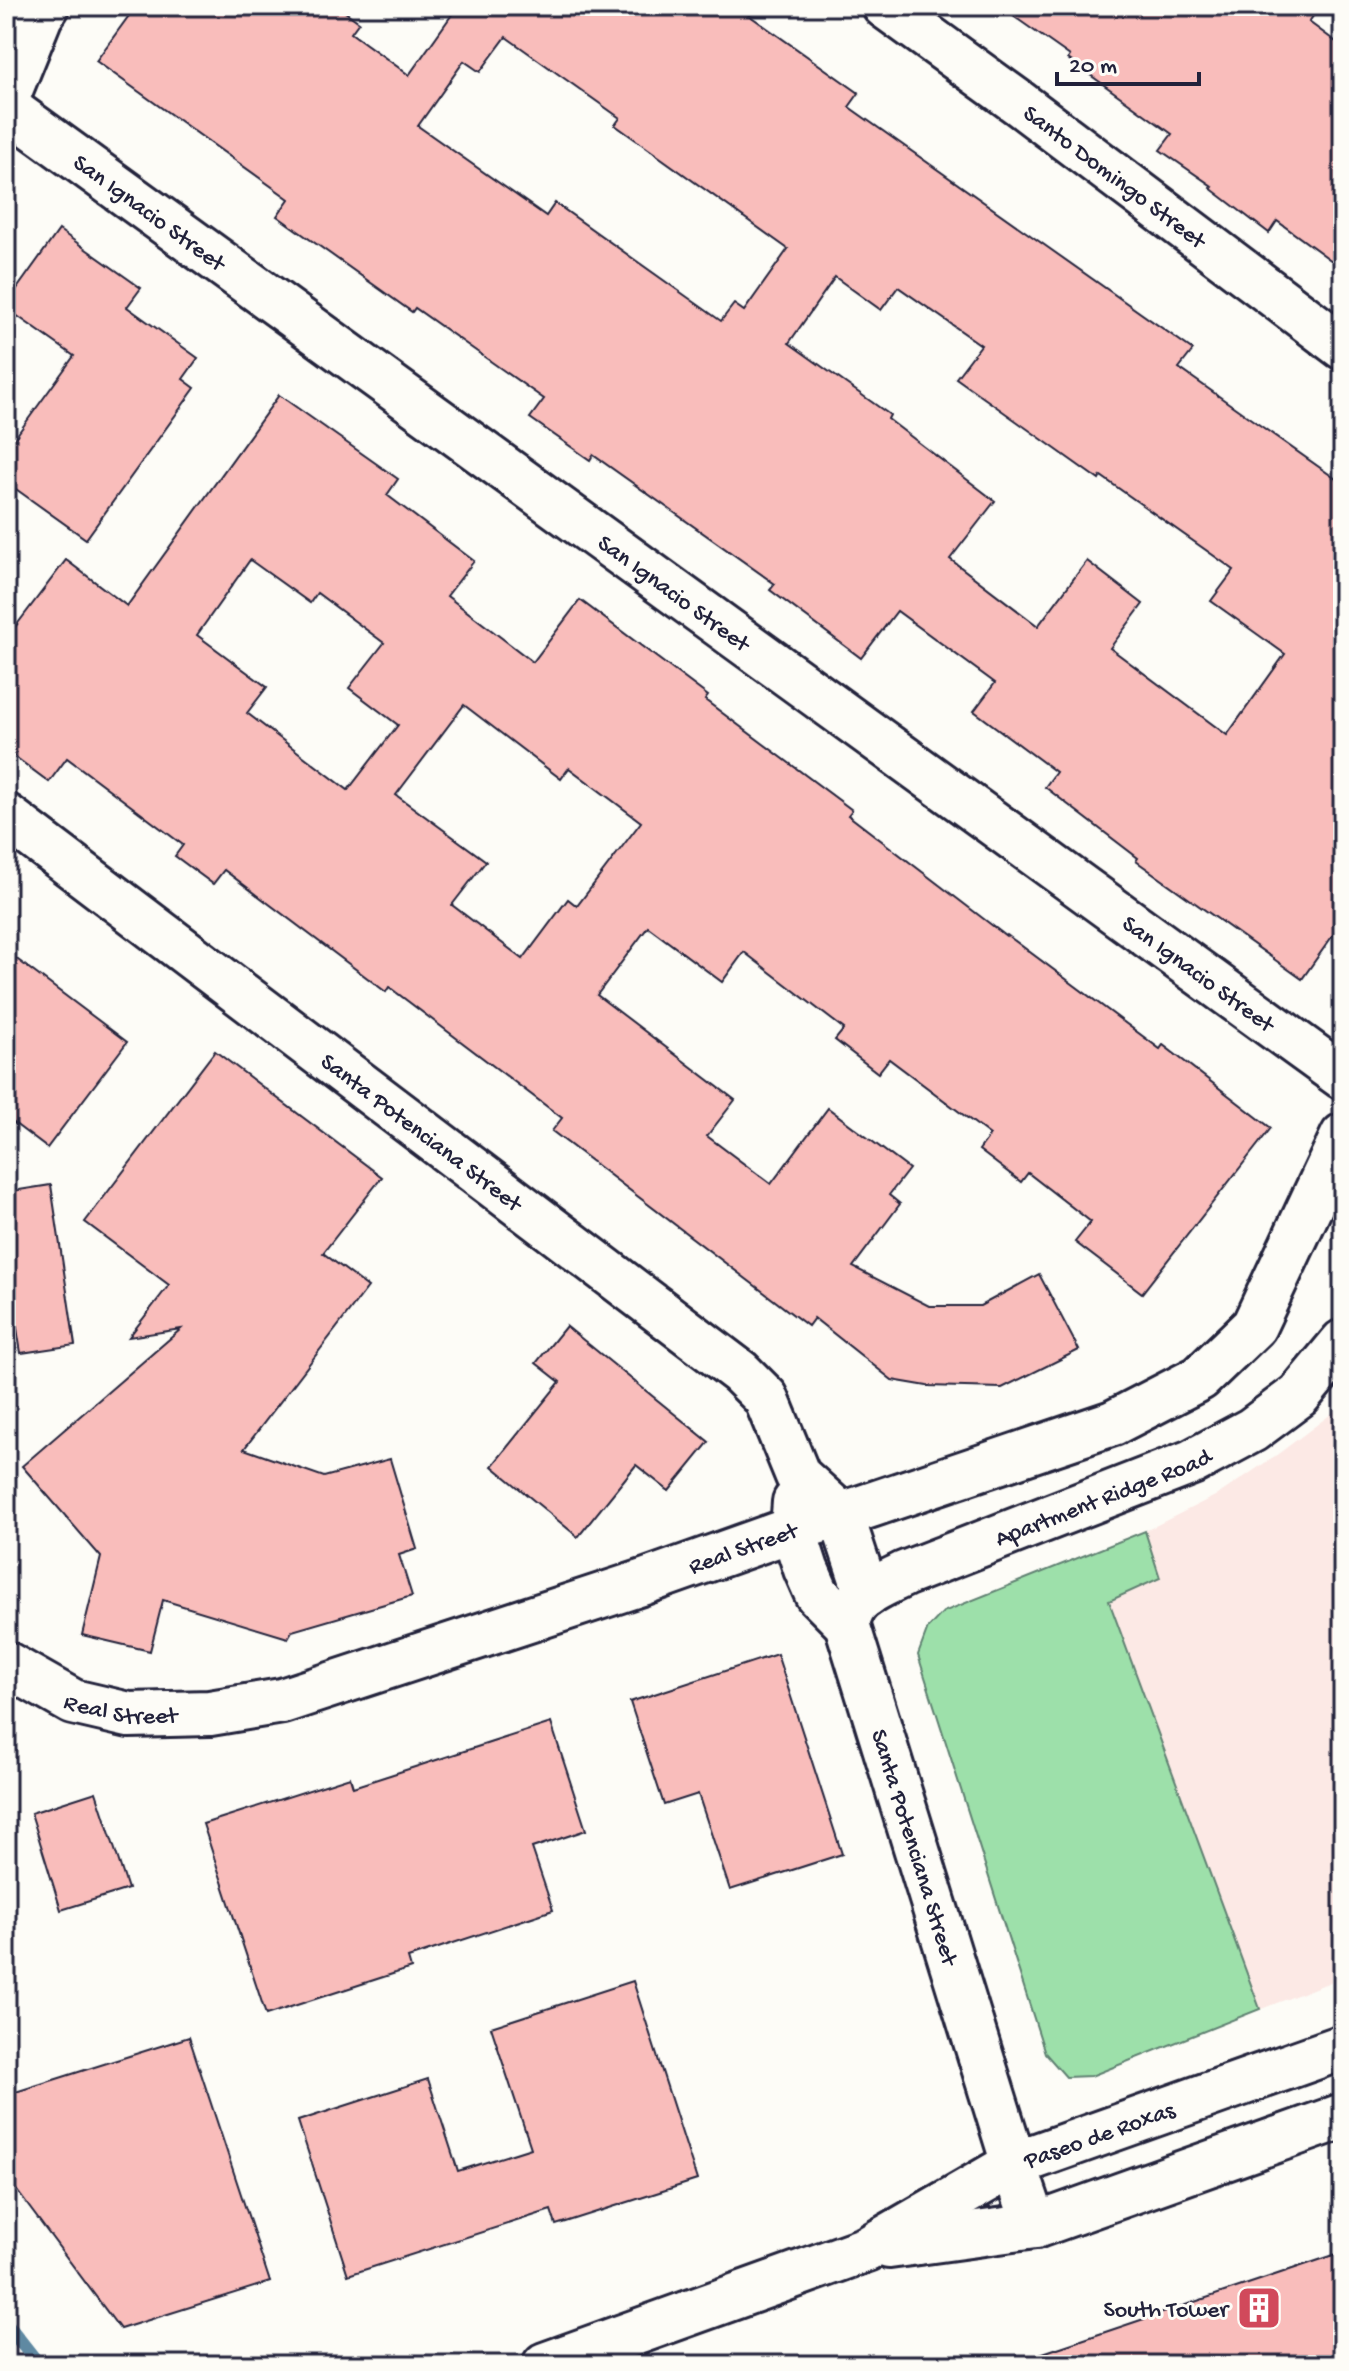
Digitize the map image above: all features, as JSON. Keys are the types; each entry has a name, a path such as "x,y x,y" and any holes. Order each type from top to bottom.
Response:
{"street":[{"path":"6,100 40,16 47,6"},
{"name":"Santo Domingo Street","path":"885,6 1343,347"},
{"name":"San Ignacio Street","path":"6,107 1343,1077"},
{"name":"Santa Potenciana Street","path":"6,816 740,1372 766,1398 798,1476 841,1515 857,1609 1014,2164 1035,2226"},
{"name":"Real Street","path":"6,1664 73,1702 129,1715 210,1713 282,1701 1113,1423 1200,1378 1254,1326 1343,1136"},
{"name":"Apartment Ridge Road","path":"857,1609 904,1574 1192,1462 1252,1430 1299,1395 1343,1342"},
{"name":"Santa Potenciana Street","path":"798,1476 793,1529 817,1594 857,1609"},
{"name":"Paseo de Roxas","path":"545,2365 867,2249 1014,2164 1343,2047"},
{"name":"Paseo de Roxas","path":"867,2249 1035,2226 1343,2116"}],"shaded area":[{"path":"1343,1405 1343,1977 1091,2076 1066,2077 1045,2053 918,1655 928,1628 943,1612 1145,1531 1219,1494"}],"green space":[{"path":"1145,1531 1160,1578 1109,1601 1260,2009 1091,2076 1066,2077 1045,2053 918,1655 928,1628 943,1612"}],"building":[{"path":"136,6 337,6 359,22 351,33 409,75 458,6 736,6 859,93 849,107 1193,350 1179,368 1343,484 1343,921 1302,979 1136,861 1138,858 1045,787 1056,772 974,711 995,683 897,611 861,658 770,590 775,584 593,455 590,460 530,418 544,399 415,308 412,312 277,216 289,199 96,61","holes":["506,37 620,118 615,125 788,249 744,311 734,304 721,321 555,203 546,216 418,126 464,61 480,72","835,277 881,310 898,287 981,345 956,378 1099,480 1101,476 1234,570 1211,601 1285,654 1227,735 1110,648 1143,604 1087,561 1038,626 950,559 995,501 888,419 890,415 789,343"]},
{"path":"999,6 1320,6 1309,22 1343,47 1343,269 1277,221 1269,233 1210,188 1212,186 1160,150 1172,134"},
{"path":"59,230 141,288 127,307 198,358 183,379 195,388 86,539 6,482 6,450 74,356 6,308"},
{"path":"279,395 398,479 387,495 474,561 447,596 533,662 580,600 708,696 705,700 852,810 848,815 1006,936 1160,1049 1163,1045 1271,1128 1142,1293 1075,1242 1091,1222 1028,1173 1021,1182 979,1150 990,1135 889,1059 878,1073 835,1040 844,1029 744,952 722,982 648,927 597,995 735,1100 707,1136 771,1184 828,1108 909,1169 889,1195 900,1204 853,1267 929,1306 980,1306 1039,1274 1079,1350 1002,1388 927,1386 892,1380 814,1318 808,1326 552,1131 562,1118 389,987 386,992 224,870 213,884 175,856 183,845 67,758 49,782 6,750 6,639 66,560 127,606","holes":["250,560 310,603 317,593 384,643 349,688 398,725 348,790 247,713 267,687 197,635","464,705 561,779 569,768 641,822 577,906 568,899 523,959 452,905 486,861 396,795"]},
{"path":"6,951 127,1042 47,1148 6,1117"},
{"path":"215,1051 382,1177 323,1253 368,1287 244,1449 324,1477 390,1459 417,1549 399,1555 412,1596 292,1631 288,1638 163,1600 150,1651 82,1635 101,1557 22,1466 181,1329 129,1337 169,1285 85,1222"},
{"path":"51,1185 75,1345 21,1353 15,1316 6,1317 6,1192"},
{"path":"566,1326 709,1442 669,1491 636,1465 578,1537 492,1466 560,1382 536,1363"},
{"path":"777,1654 842,1854 730,1890 698,1794 664,1805 630,1702"},
{"path":"551,1723 586,1830 532,1848 553,1910 408,1958 411,1968 266,2015 203,1824 350,1777 353,1787"},
{"path":"96,1792 128,1889 61,1910 31,1813"},
{"path":"633,1981 697,2180 556,2225 551,2210 348,2275 298,2121 428,2079 458,2171 531,2148 491,2027"},
{"path":"189,2037 270,2282 120,2329 6,2176 6,2095"},
{"name":"South Tower","path":"1343,2252 1343,2365 1029,2365 1028,2358"}],"waterway":[{"path":"6,2323 39,2365"}],"place":[{"name":"South Tower","path":"1259,2308"}]}
